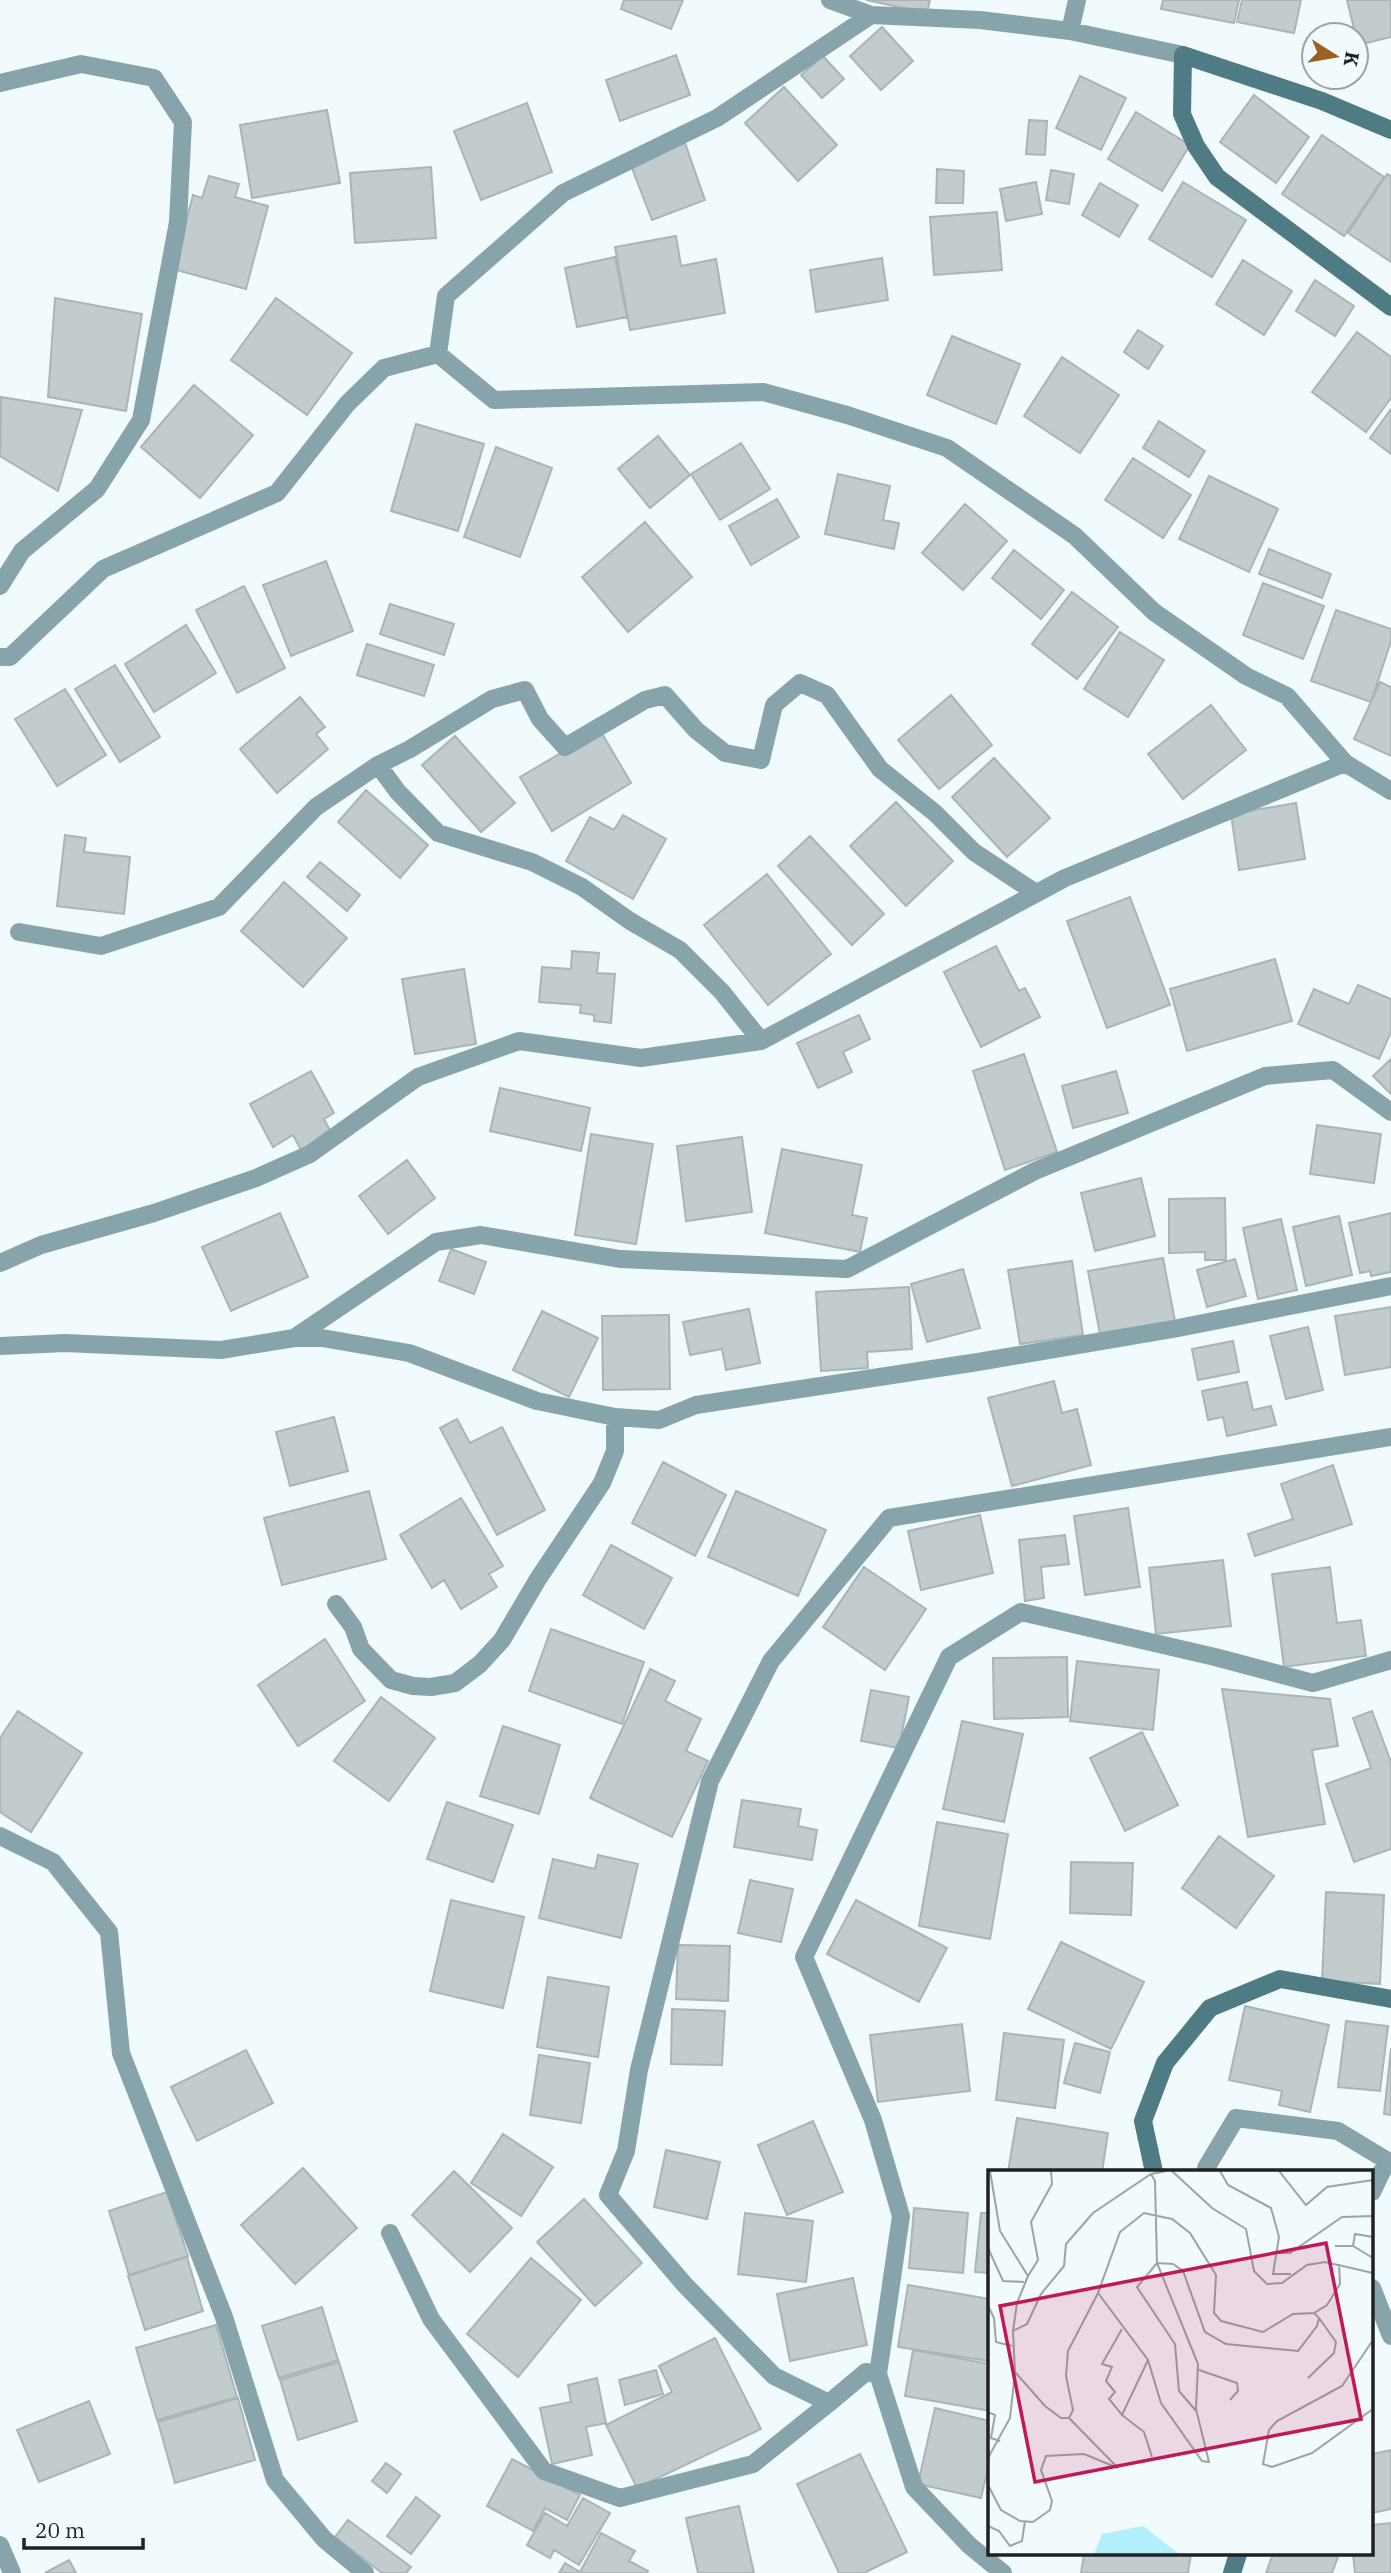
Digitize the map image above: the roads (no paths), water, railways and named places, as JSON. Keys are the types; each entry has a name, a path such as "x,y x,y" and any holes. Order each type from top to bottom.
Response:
{"street":[{"path":"830,0 871,15 980,20 1070,31 1183,55 1322,100 1391,130"},
{"path":"1070,31 1077,0"},
{"path":"438,354 446,296 562,193 717,118 871,15"},
{"path":"1183,55 1182,114 1196,146 1217,177 1391,307"},
{"path":"0,83 81,64 154,78 184,122 177,222 141,420 97,489 22,551 0,586"},
{"path":"0,656 10,657 103,569 277,493 347,404 384,368 438,354"},
{"path":"438,354 494,401 763,392 846,415 947,448 1075,536 1154,612 1246,676 1287,696 1345,762 1391,790"},
{"path":"19,932 101,946 219,907 316,807 378,765 410,749 492,699 525,690 540,719 565,747 645,700 665,695 696,730 725,753 761,760 774,705 800,683 827,695 880,769 935,813 974,852 1036,893"},
{"path":"0,1263 41,1245 154,1213 256,1178 310,1154 418,1077 519,1041 641,1058 761,1041 1065,878 1345,762"},
{"path":"378,765 398,792 438,833 532,862 582,887 630,921 680,950 722,992 761,1041"},
{"path":"294,1338 436,1242 481,1235 620,1259 847,1269 1035,1171 1265,1076 1333,1070 1391,1112"},
{"path":"0,1346 65,1343 221,1349 294,1338 322,1338 409,1353 537,1401 615,1417 659,1420 696,1405 1160,1331 1391,1286"},
{"path":"336,1604 353,1628 361,1649 391,1680 412,1686 431,1687 455,1683 480,1664 502,1640 538,1579 602,1483 615,1451 615,1417"},
{"path":"829,2403 774,2376 685,2285 608,2195 626,2151 639,2070 710,1781 771,1661 889,1518 1391,1437"},
{"path":"1003,2573 969,2545 914,2487 878,2374 901,2216 873,2120 804,1956 949,1657 1021,1612 1215,1657 1313,1683 1391,1660"},
{"path":"0,1836 53,1862 109,1931 121,2053 224,2317 275,2480 324,2539 365,2573"},
{"path":"1154,2170 1143,2121 1165,2063 1210,2008 1280,1979 1391,1999"},
{"path":"1206,2170 1236,2118 1338,2131 1389,2162 1374,2188"},
{"path":"390,2233 431,2319 544,2471 620,2498 753,2464 866,2372 878,2374"},
{"path":"1374,2293 1391,2336"},
{"path":"0,2545 12,2573"},
{"path":"1232,2573 1237,2556"}]}
